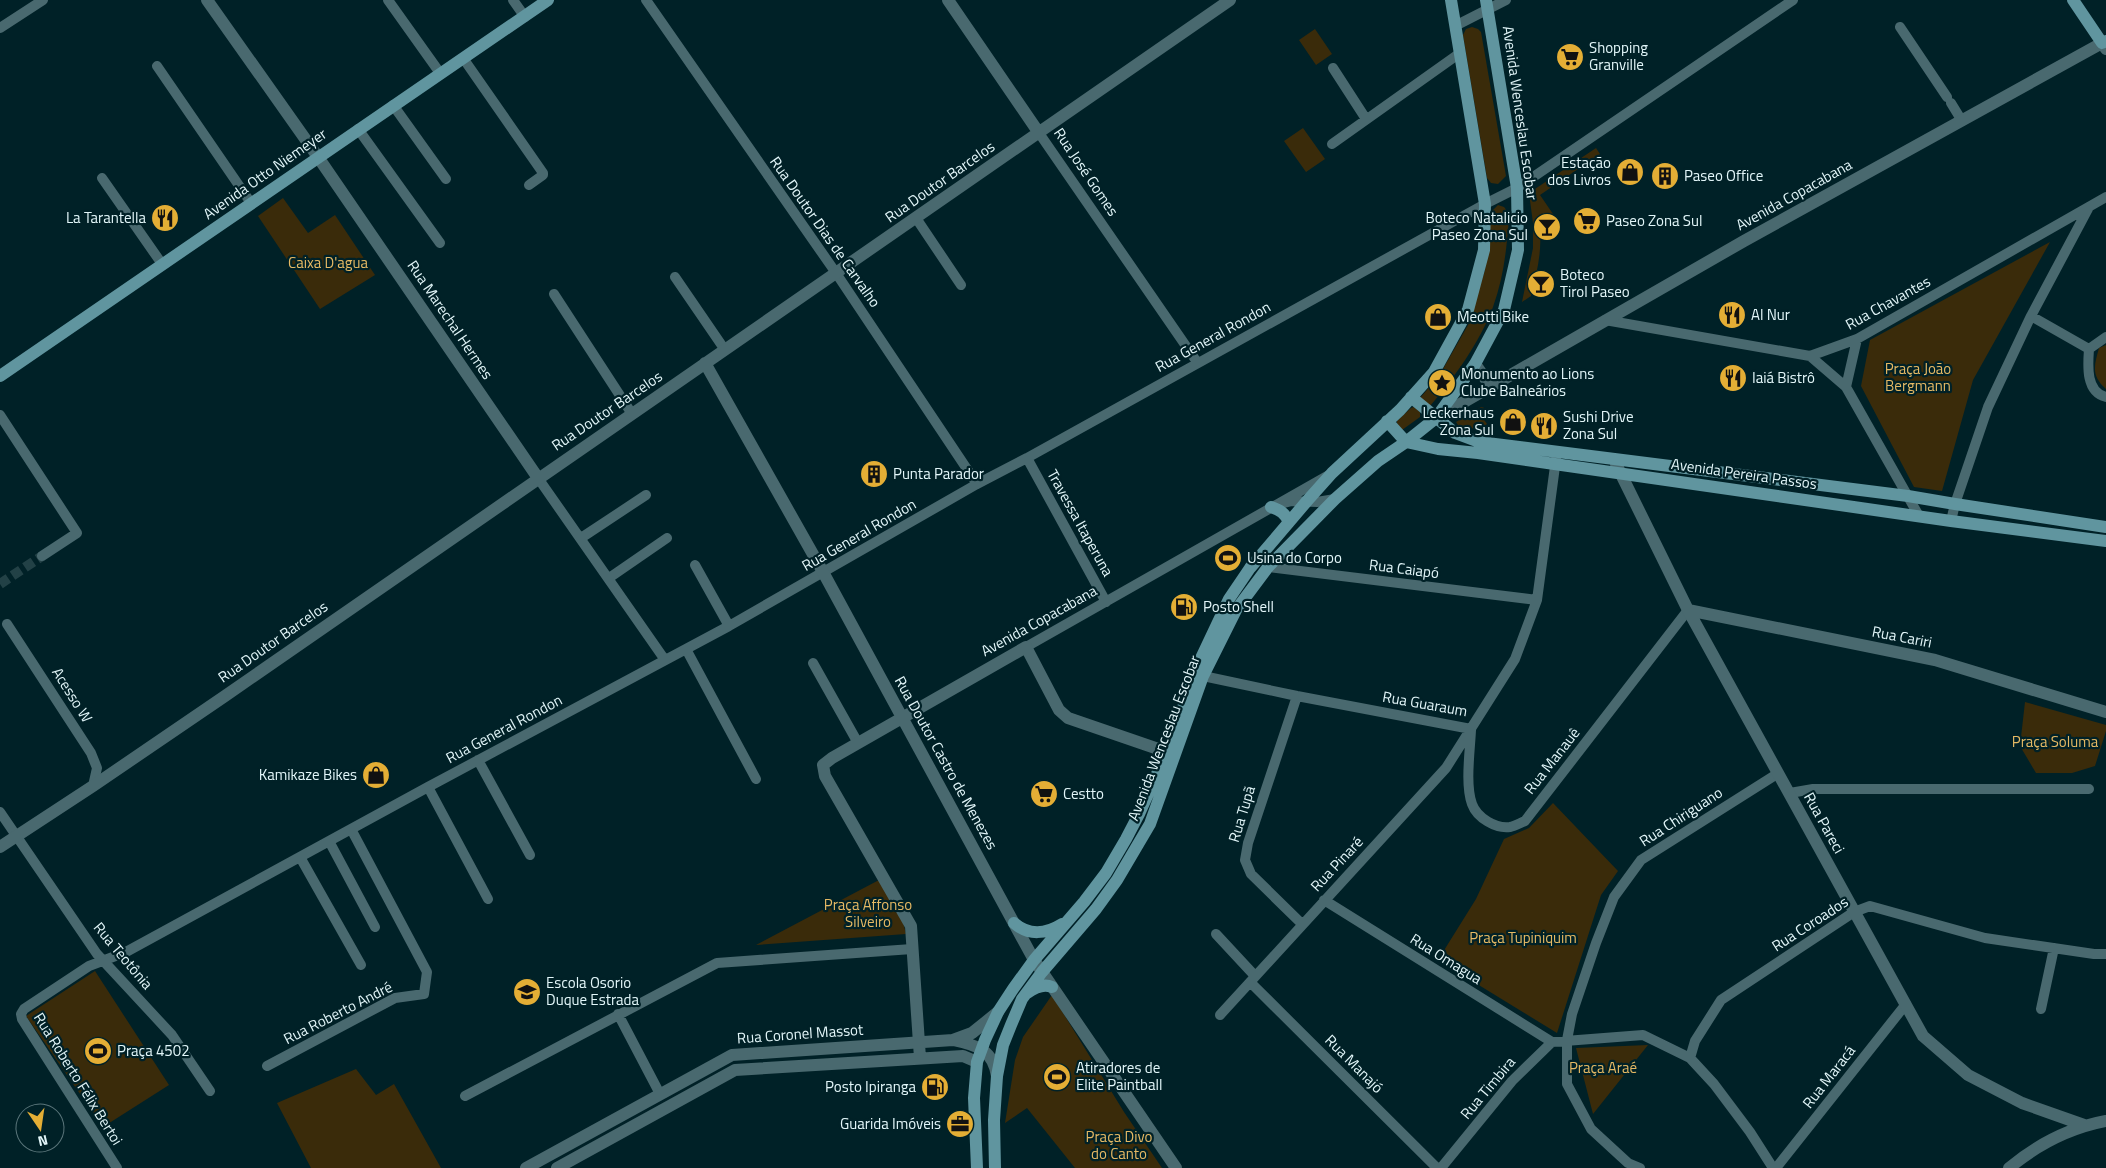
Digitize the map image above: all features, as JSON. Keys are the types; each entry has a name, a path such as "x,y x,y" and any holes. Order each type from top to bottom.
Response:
{"main road":[{"name":"Avenida Otto Niemeyer","path":"0,376 548,0"},
{"name":"Avenida Wenceslau Escobar","path":"977,1168 974,1098 977,1062 981,1049 998,1012 1034,960 1106,872 1126,839 1174,736 1194,673 1229,599 1250,568 1332,473 1387,421 1434,372 1468,310 1484,250 1485,204 1451,0"},
{"path":"2073,0 2105,44"},
{"name":"Avenida Wenceslau Escobar","path":"995,1168 994,1120 997,1076 1002,1046 1022,999 1042,972 1096,909 1117,880 1150,824 1203,676 1236,610 1268,567 1335,499 1378,461 1436,418 1475,364 1504,310 1518,250 1517,188 1487,5"},
{"name":"Avenida Pereira Passos","path":"1411,397 1455,433 1478,447"},
{"path":"1387,421 1406,442"},
{"name":"Avenida Pereira Passos","path":"1406,442 1438,449 1478,447 1556,458 1619,473 1951,521 2106,541"},
{"name":"Avenida Pereira Passos","path":"1556,458 1614,459 1774,479 1908,496 2106,527"},
{"path":"1772,494 1774,479"},
{"path":"1271,507 1286,515 1289,522"},
{"path":"1167,752 1169,775"},
{"path":"1014,923 1021,929 1038,933 1054,929 1068,919"},
{"path":"1022,999 1038,987 1047,985 1052,987"}],"street":[{"path":"0,28 44,0"},
{"name":"Rua Marechal Hermes","path":"206,0 318,157 665,660"},
{"path":"388,0 440,73"},
{"path":"513,0 525,16"},
{"name":"Rua Doutor Dias de Carvalho","path":"646,0 836,273 976,484"},
{"name":"Rua José Gomes","path":"948,0 1197,362"},
{"name":"Rua Doutor Barcelos","path":"0,847 93,786 1230,0"},
{"path":"1455,26 1487,5 1506,0"},
{"name":"Rua General Rondon","path":"104,962 141,944 728,626 976,484 1027,458 1197,362 1517,188 1793,0"},
{"path":"1900,27 1962,120"},
{"name":"Avenida Copacabana","path":"1436,418 1605,320 1962,120 2105,44"},
{"path":"1332,144 1460,53"},
{"path":"463,58 543,173 529,185"},
{"path":"157,66 252,203"},
{"path":"1333,68 1366,119"},
{"path":"393,105 446,179"},
{"path":"358,130 440,243"},
{"path":"102,178 162,264"},
{"name":"Rua Chavantes","path":"1605,320 1810,356 1857,339 2106,197"},
{"path":"1951,521 1988,407 2031,316 2088,208"},
{"path":"916,218 961,285"},
{"path":"675,277 725,350"},
{"path":"554,294 632,414"},
{"path":"2031,316 2089,349"},
{"path":"2106,337 2089,349 2087,370 2091,384 2102,396 2106,397"},
{"path":"1846,387 1857,339"},
{"path":"1810,356 1846,387 1919,516"},
{"name":"Rua Doutor Castro de Menezes","path":"705,363 823,572 1034,960 1176,1168"},
{"path":"1475,364 1487,380 1500,380"},
{"path":"0,415 77,533 42,556"},
{"name":"Travessa Itaperuna","path":"1027,458 1106,602"},
{"name":"Rua Guaraum","path":"1203,676 1297,696 1471,728 1515,659 1537,600 1556,458"},
{"name":"Rua Pareci","path":"1614,459 1619,473 1688,610 1923,1036 1968,1075 2022,1103 2084,1125"},
{"name":"Avenida Copacabana","path":"912,949 911,926 825,776 824,765 832,758 902,717 1332,473"},
{"path":"581,538 646,495"},
{"name":"Avenida Copacabana","path":"1271,507 1292,501 1317,502 1335,499"},
{"path":"608,578 667,538"},
{"path":"694,565 728,626"},
{"name":"Rua Caiapó","path":"1268,567 1537,600"},
{"name":"Rua Cariri","path":"1688,610 1935,660 2106,712"},
{"name":"Rua Manauê","path":"1471,728 1470,789 1473,806 1484,820 1496,826 1510,827 1525,821 1688,610"},
{"name":"Acesso W","path":"7,624 91,753 97,768 93,786"},
{"path":"1026,647 1059,710 1068,718 1167,752"},
{"path":"686,649 756,779"},
{"path":"813,663 858,743"},
{"name":"Rua Tupã","path":"1297,696 1248,842 1245,860 1252,874 1302,924"},
{"name":"Rua Pinaré","path":"1220,1015 1446,768 1471,728"},
{"path":"478,760 530,855"},
{"name":"Rua Chiriguano","path":"1568,1040 1572,1014 1614,897 1641,860 1777,774"},
{"path":"428,787 488,899"},
{"path":"1790,794 1813,789 2089,789"},
{"name":"Rua Teotônia","path":"0,812 104,962 172,1035 210,1091"},
{"name":"Rua Roberto André","path":"267,1066 395,998 424,994 427,972 351,829"},
{"path":"329,841 375,927"},
{"path":"300,857 361,965"},
{"name":"Rua Omagua","path":"1324,900 1552,1042"},
{"name":"Rua Coroados","path":"1690,1058 1695,1040 1721,1000 1854,912 1870,906 1985,938 2106,954"},
{"name":"Rua Manajó","path":"1216,934 1253,979 1439,1168"},
{"path":"2041,1008 2054,948"},
{"path":"465,1096 717,963 912,949 920,1058"},
{"name":"Rua Roberto Félix Bertoi","path":"104,962 89,966 24,1009 21,1014 22,1020 117,1168"},
{"name":"Rua Maracá","path":"1775,1168 1906,1004"},
{"path":"953,1040 972,1033 998,1012"},
{"path":"618,1014 660,1094"},
{"path":"1552,1042 1643,1035 1690,1058 1714,1084 1775,1168"},
{"name":"Rua Coronel Massot","path":"526,1168 732,1055 953,1040 981,1049"},
{"path":"1568,1040 1567,1084 1591,1130 1628,1163 1640,1168"},
{"name":"Rua Timbira","path":"1439,1168 1512,1081 1552,1042"},
{"path":"981,1049 992,1059 997,1076"},
{"path":"558,1168 735,1070 964,1056 977,1062"},
{"path":"2009,1168 2032,1150 2084,1125 2106,1120"}],"green space":[{"path":"1472,27 1481,32 1506,176 1498,184 1491,183 1487,178 1463,35 1466,29"},
{"path":"1315,29 1332,54 1316,65 1299,40"},
{"path":"1303,128 1325,159 1306,172 1284,141"},
{"path":"1596,148 1600,154 1540,195 1553,214 1539,224 1539,260 1531,296 1522,302 1533,248 1533,223 1529,193"},
{"name":"Caixa D'agua","path":"283,198 308,233 335,215 375,275 320,309 258,216"},
{"path":"1498,205 1506,210 1508,222 1504,265 1496,299 1488,320 1474,346 1457,372 1430,406 1420,398 1439,376 1468,325 1485,270 1490,213"},
{"name":"Praça João Bergmann","path":"2050,242 1973,380 1942,491 1914,487 1861,386 1870,340"},
{"path":"2106,345 2106,389 2098,380 2095,370 2099,348"},
{"path":"1414,407 1420,412 1420,417 1402,430 1397,421"},
{"path":"1481,407 1488,409 1482,417 1487,424 1480,429 1459,427 1456,422"},
{"name":"Praça Soluma","path":"2025,702 2106,725 2106,731 2095,766 2072,773 2036,773 2020,746"},
{"name":"Praça Tupiniquim","path":"1553,803 1618,871 1601,895 1557,1033 1438,960 1476,899 1504,839 1529,828"},
{"name":"Praça Affonso Silveiro","path":"879,880 902,918 906,934 756,945"},
{"name":"Praça 4502","path":"95,971 169,1085 103,1127 26,1016"},
{"name":"Atiradores de Elite Paintball","path":"1052,995 1124,1112 1162,1168 1075,1168 1027,1108 1005,1123 1015,1060 1023,1037"},
{"name":"Praça Araé","path":"1648,1045 1593,1114 1576,1048"},
{"path":"356,1069 376,1095 394,1084 441,1168 311,1168 277,1103"}],"tunnel":[{"path":"0,584 42,556"}],"place":[{"name":"Shopping Granville","path":"1570,57"},
{"name":"Estação dos Livros","path":"1630,172"},
{"name":"Paseo Office","path":"1665,176"},
{"name":"La Tarantella","path":"165,218"},
{"name":"Paseo Zona Sul","path":"1587,221"},
{"name":"Boteco Natalicio Paseo Zona Sul","path":"1547,227"},
{"name":"Boteco Tirol Paseo","path":"1541,284"},
{"name":"Al Nur","path":"1732,315"},
{"name":"Meotti Bike","path":"1438,317"},
{"name":"Iaiá Bistrô","path":"1733,378"},
{"name":"Monumento ao Lions Clube Balneários","path":"1442,383"},
{"name":"Leckerhaus Zona Sul","path":"1513,422"},
{"name":"Sushi Drive Zona Sul","path":"1544,426"},
{"name":"Punta Parador","path":"874,474"},
{"name":"Usina do Corpo","path":"1228,558"},
{"name":"Posto Shell","path":"1184,607"},
{"name":"Kamikaze Bikes","path":"376,775"},
{"name":"Cestto","path":"1044,794"},
{"name":"Escola Osorio Duque Estrada","path":"527,992"},
{"name":"Praça 4502","path":"98,1051"},
{"name":"Atiradores de Elite Paintball","path":"1057,1077"},
{"name":"Posto Ipiranga","path":"935,1087"},
{"name":"Guarida Imóveis","path":"960,1124"}],"park label":[{"name":"Praça Divo do Canto","path":"1119,1146"}]}
